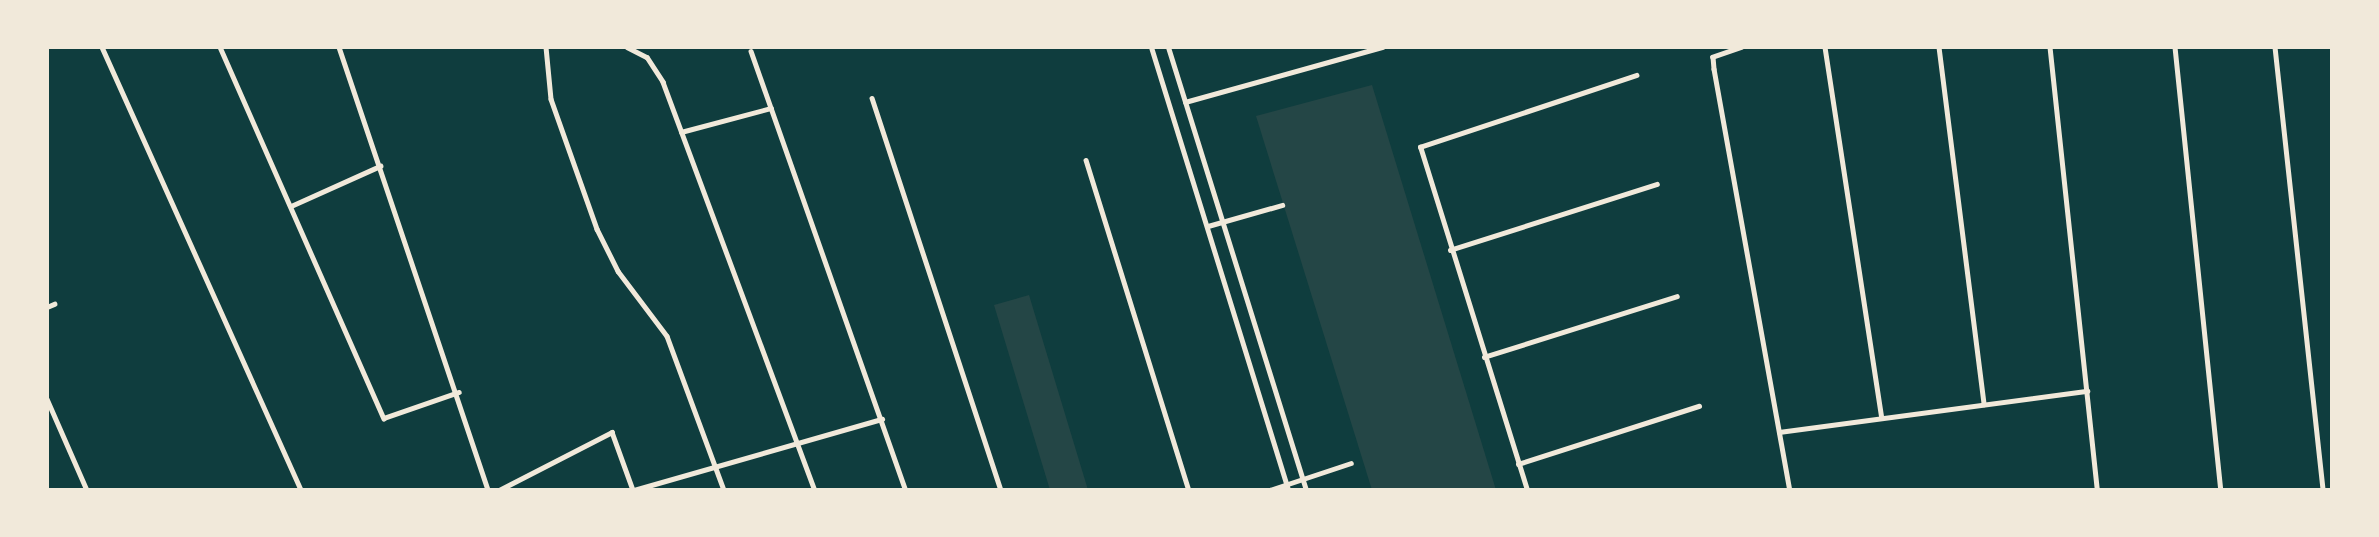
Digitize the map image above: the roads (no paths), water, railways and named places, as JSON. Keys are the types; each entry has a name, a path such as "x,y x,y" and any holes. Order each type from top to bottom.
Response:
{"street":[{"path":"102,47 301,490"},
{"path":"220,47 384,418 459,392"},
{"path":"339,47 459,392 488,490"},
{"path":"546,47 551,99 597,229 618,271 667,336 723,490"},
{"path":"627,47 659,72 815,490"},
{"path":"1152,47 1287,487"},
{"path":"1168,47 1306,490"},
{"path":"1357,47 1359,54"},
{"path":"1185,102 1382,47"},
{"path":"1742,47 1713,57 1790,490"},
{"path":"1825,47 1882,418"},
{"path":"1939,47 1984,404"},
{"path":"2050,47 2097,490"},
{"path":"2175,47 2221,490"},
{"path":"2275,47 2323,490"},
{"path":"751,51 906,490"},
{"path":"1527,490 1420,148 1636,75"},
{"path":"872,98 1001,490"},
{"path":"681,132 771,108"},
{"path":"1086,160 1189,490"},
{"path":"291,206 380,166"},
{"path":"1450,250 1657,184"},
{"path":"1208,226 1282,205"},
{"path":"1484,357 1677,296"},
{"path":"47,307 54,304"},
{"path":"1779,432 2087,391"},
{"path":"47,399 87,490"},
{"path":"1518,464 1699,406"},
{"path":"499,490 612,432 634,490 882,419"},
{"path":"1270,490 1287,487 1351,463"}]}
